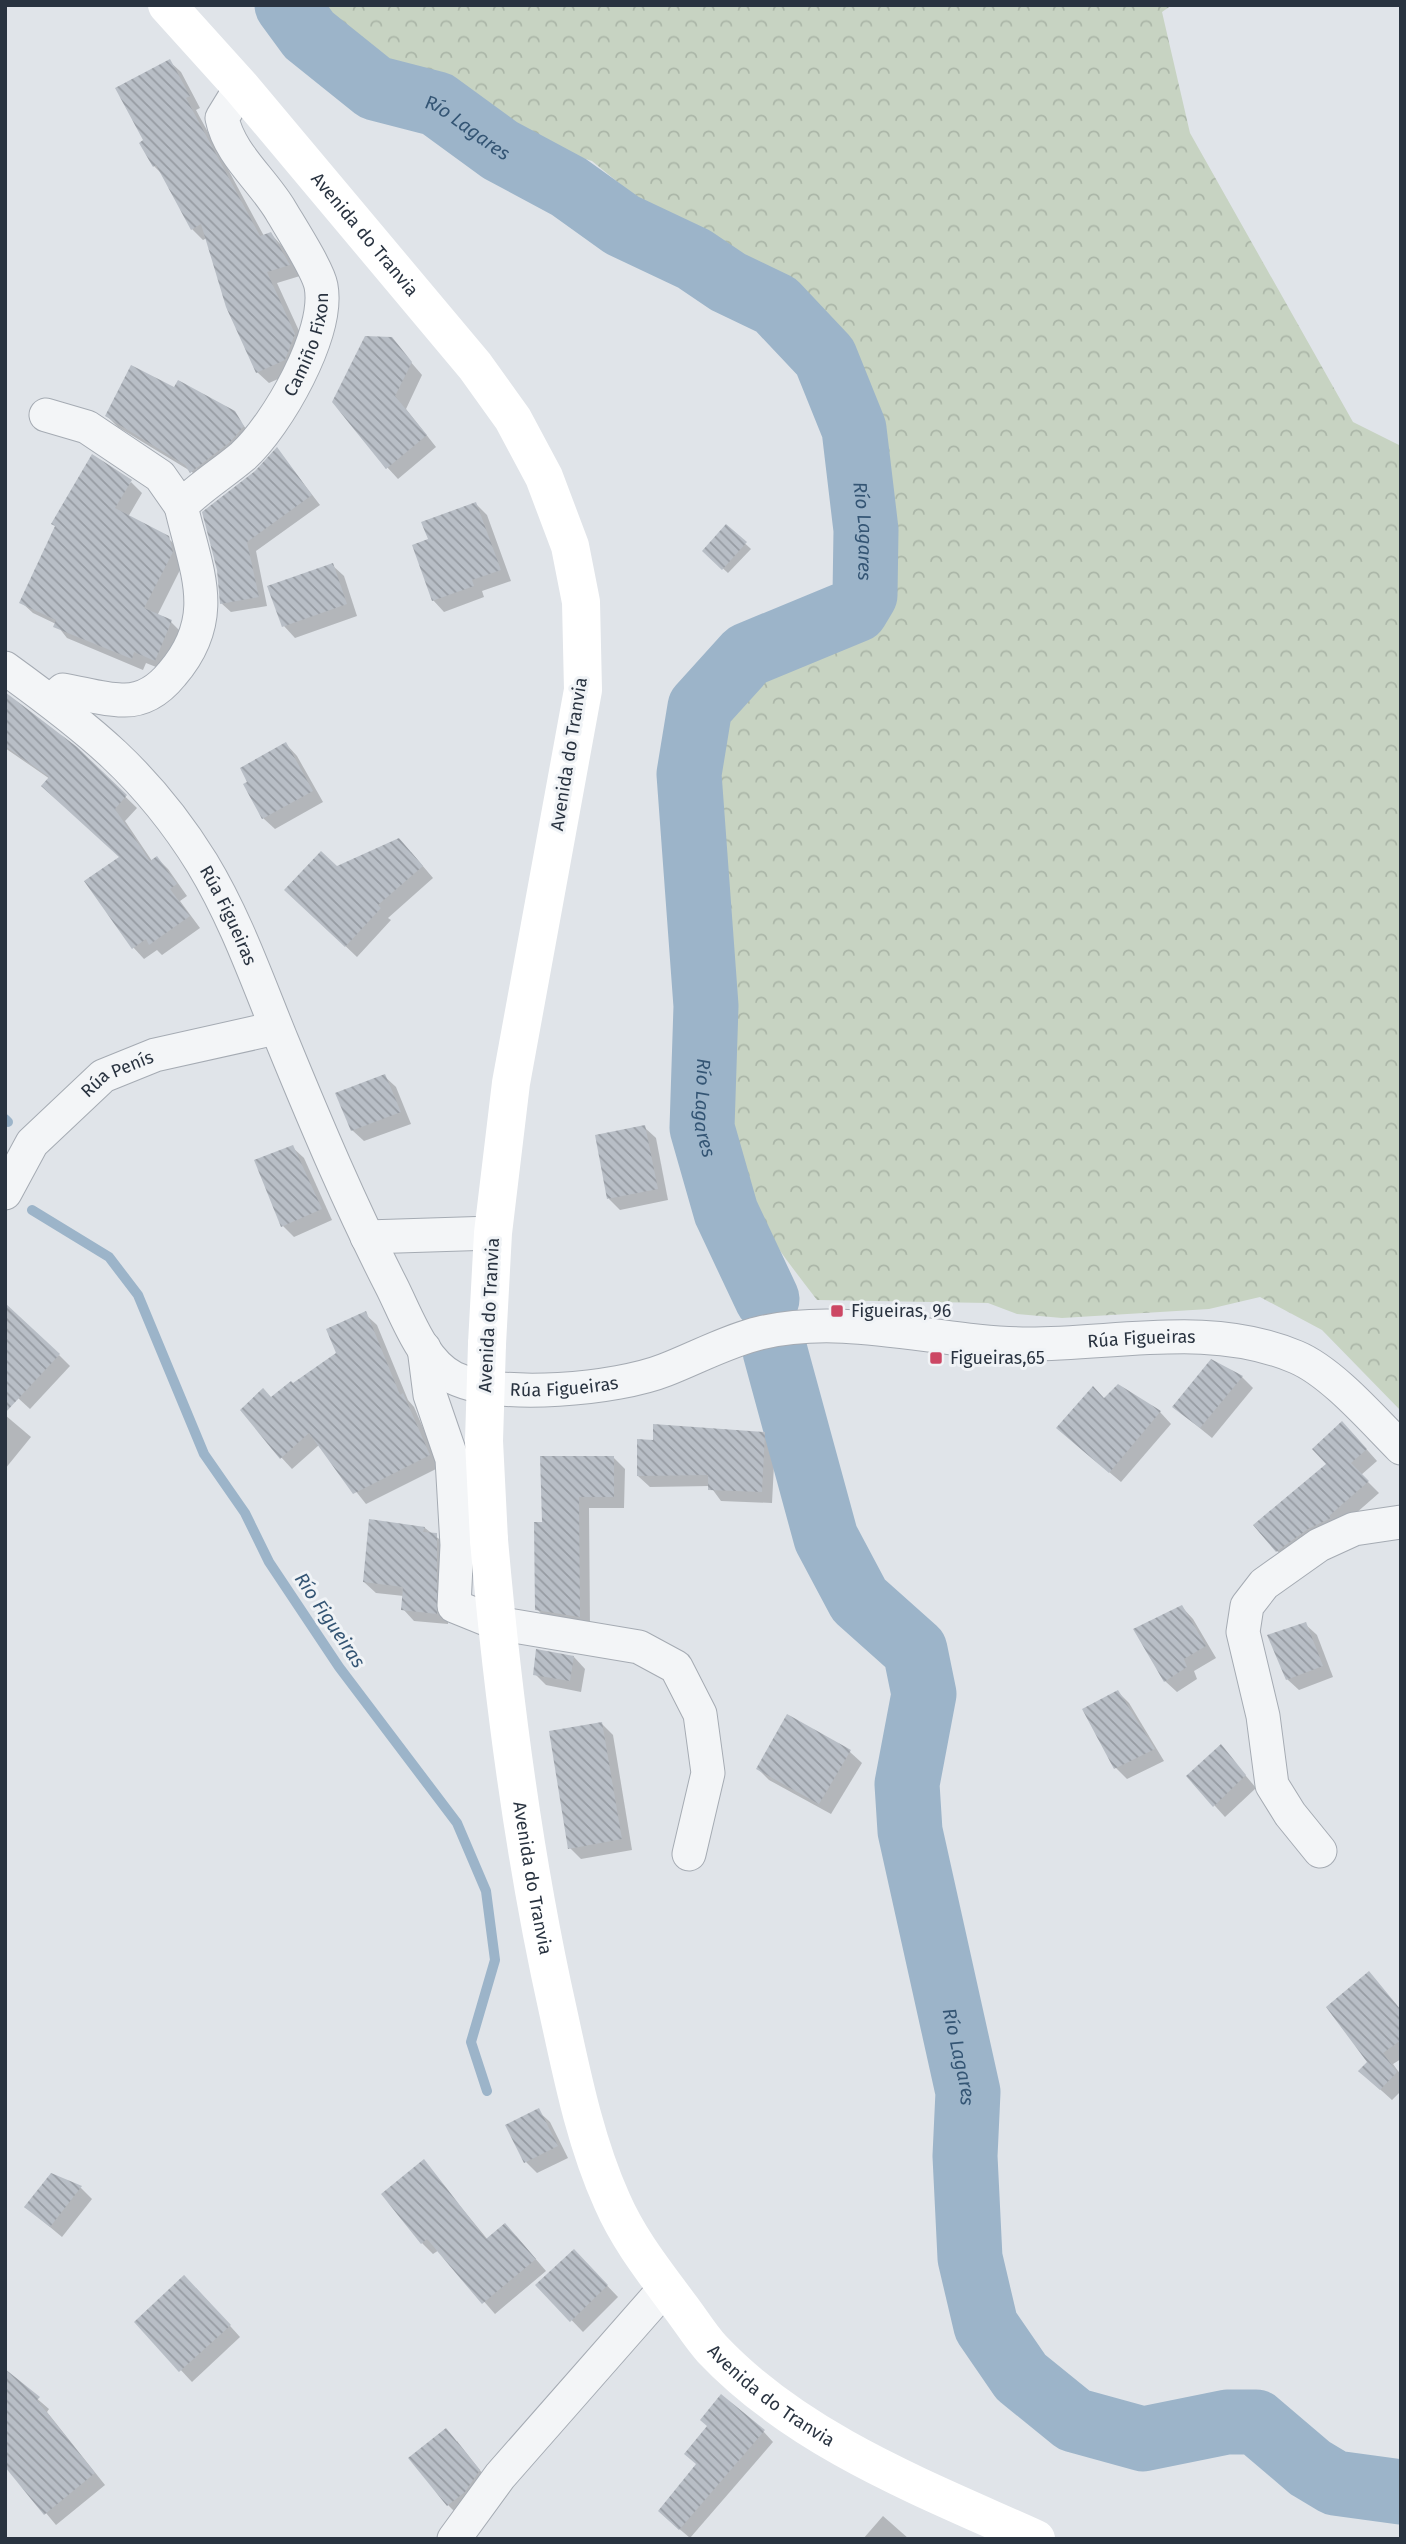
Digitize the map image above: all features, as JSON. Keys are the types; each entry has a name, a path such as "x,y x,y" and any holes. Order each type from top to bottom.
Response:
{"main road":[{"name":"Avenida do Tranvia","path":"167,5 241,87 475,366 513,419 544,477 569,546 581,603 583,690 511,1083 492,1233 484,1441 496,1623 519,1807 542,1938 589,2141 612,2201 638,2252 711,2349 755,2388 821,2436 909,2482 1036,2539"}],"street":[{"name":"Camiño Fixon","path":"181,506 243,455 268,428 294,382 321,321 321,285 280,209 225,135 222,118 241,87"},
{"path":"46,415 87,427 160,476 181,506 203,599 201,626 184,661 161,688 143,697 121,700 63,690 51,701"},
{"name":"Rúa Figueiras","path":"5,668 51,701 136,772 166,809 233,918 276,1028 367,1237 424,1348 448,1376 477,1387 564,1389 613,1383 661,1372 710,1350 762,1333 820,1325 1027,1344 1147,1337 1235,1339 1299,1358 1349,1396 1401,1448"},
{"name":"Rúa Penís","path":"5,1193 32,1143 103,1076 155,1055 276,1028"},
{"path":"367,1237 492,1233"},
{"path":"424,1348 430,1395 452,1459 457,1545 454,1606 496,1623 639,1647 676,1667 700,1714 708,1773 689,1854"},
{"path":"1320,1851 1290,1814 1272,1785 1263,1716 1243,1632 1247,1606 1264,1584 1319,1545 1354,1529 1401,1522"},
{"path":"454,2539 500,2476 666,2287"}],"green space":[{"path":"325,5 1172,5 1162,12 1190,133 1353,422 1401,446 1401,1411 1322,1330 1260,1297 1209,1309 1062,1318 1017,1314 988,1303 817,1300 761,1223 740,1183 723,1136 720,1111 730,1048 731,999 717,859 715,765 721,726 734,694 744,681 768,662 782,655 874,626 887,610 877,559 869,444 845,355 827,324 806,300 761,273 712,257 693,232 647,217 620,184 592,161 562,152 427,75 402,74 367,59 333,32"}],"building":[{"path":"170,59 190,96 186,98 260,236 271,232 290,265 267,272 295,334 285,360 256,373 226,307 201,224 191,230 156,165 153,167 139,143 143,140 115,88"},
{"path":"365,336 392,337 412,362 395,396 427,435 386,469 332,402"},
{"path":"131,365 174,387 178,380 235,411 244,426 230,442 190,473 185,465 105,416"},
{"path":"277,447 312,495 247,542 259,597 220,604 217,570 202,512 255,471"},
{"path":"92,454 132,480 115,508 169,536 173,552 144,608 172,620 155,661 134,652 132,659 53,627 56,620 19,603 55,526 51,524"},
{"path":"476,502 501,570 472,580 474,586 432,601 412,545 428,539 421,522"},
{"path":"726,524 747,542 722,570 702,551"},
{"path":"333,563 347,604 282,627 267,586"},
{"path":"5,692 77,747 127,795 115,809 150,861 157,856 177,884 170,889 190,916 149,945 146,939 132,949 84,881 119,857 41,786 49,777 5,746"},
{"path":"286,742 313,791 262,819 243,784 247,782 240,768"},
{"path":"399,838 423,866 378,905 381,908 345,947 284,890 321,851 337,866"},
{"path":"385,1074 401,1112 351,1131 335,1093"},
{"path":"645,1125 658,1189 607,1199 595,1135"},
{"path":"293,1145 322,1209 281,1227 254,1160"},
{"path":"5,1303 60,1354 5,1413"},
{"path":"366,1311 400,1395 403,1393 430,1455 353,1494 309,1433 280,1459 240,1410 263,1388 271,1397 336,1353 326,1329"},
{"path":"1211,1359 1243,1376 1200,1428 1172,1407"},
{"path":"1118,1384 1161,1411 1109,1473 1056,1428 1093,1386 1104,1398"},
{"path":"1342,1421 1367,1449 1351,1463 1369,1481 1329,1516 1331,1518 1308,1529 1276,1552 1253,1525 1326,1464 1312,1449"},
{"path":"653,1424 765,1432 762,1492 708,1490 708,1475 637,1476 637,1439 653,1440"},
{"path":"540,1456 614,1456 614,1497 579,1497 580,1617 535,1610 534,1522 542,1522"},
{"path":"369,1519 425,1527 423,1532 437,1533 437,1614 401,1610 403,1587 363,1582"},
{"path":"1182,1605 1206,1646 1184,1659 1187,1667 1164,1682 1133,1629"},
{"path":"1306,1622 1323,1666 1286,1680 1267,1635"},
{"path":"536,1649 574,1656 570,1681 533,1675"},
{"path":"1118,1690 1155,1749 1114,1769 1082,1709"},
{"path":"787,1714 851,1750 819,1804 756,1769"},
{"path":"602,1722 622,1839 568,1849 549,1731"},
{"path":"1221,1744 1246,1775 1213,1807 1186,1776"},
{"path":"1369,1971 1401,2010 1401,2040 1383,2053 1397,2072 1380,2090 1358,2071 1367,2062 1326,2007"},
{"path":"539,2108 558,2146 524,2163 505,2125"},
{"path":"424,2159 486,2239 505,2223 536,2259 482,2304 427,2239 421,2244 381,2194"},
{"path":"51,2173 82,2186 50,2227 24,2207"},
{"path":"574,2249 608,2285 570,2322 535,2285"},
{"path":"184,2275 231,2325 179,2372 134,2322"},
{"path":"5,2369 40,2397 37,2400 95,2473 44,2515 5,2467"},
{"path":"721,2394 765,2430 679,2530 658,2511 696,2464 684,2454 707,2426 700,2420"},
{"path":"446,2428 480,2470 465,2492 447,2506 408,2458"}],"waterway":[{"name":"Río Lagares","path":"287,5 309,35 375,88 437,104 500,150 569,187 622,225 694,259 728,282 776,305 825,357 854,429 866,530 865,595 856,610 747,655 700,707 689,774 706,1006 702,1128 726,1212 767,1299"},
{"name":"Río Figueiras","path":"5,1119 8,1122"},
{"name":"Río Figueiras","path":"32,1210 109,1257 138,1295 204,1454 245,1513 269,1562 339,1667 457,1823 486,1891 495,1960 471,2042 487,2091"},
{"name":"Río Lagares","path":"775,1351 826,1538 859,1600 915,1650 924,1694 907,1784 910,1831 968,2092 965,2156 970,2258 986,2326 1021,2377 1074,2420 1143,2439 1227,2422 1256,2422 1310,2468 1335,2483 1401,2492"}],"place":[{"name":"Figueiras, 96","path":"837,1311"},
{"name":"Figueiras,65","path":"936,1358"}]}
